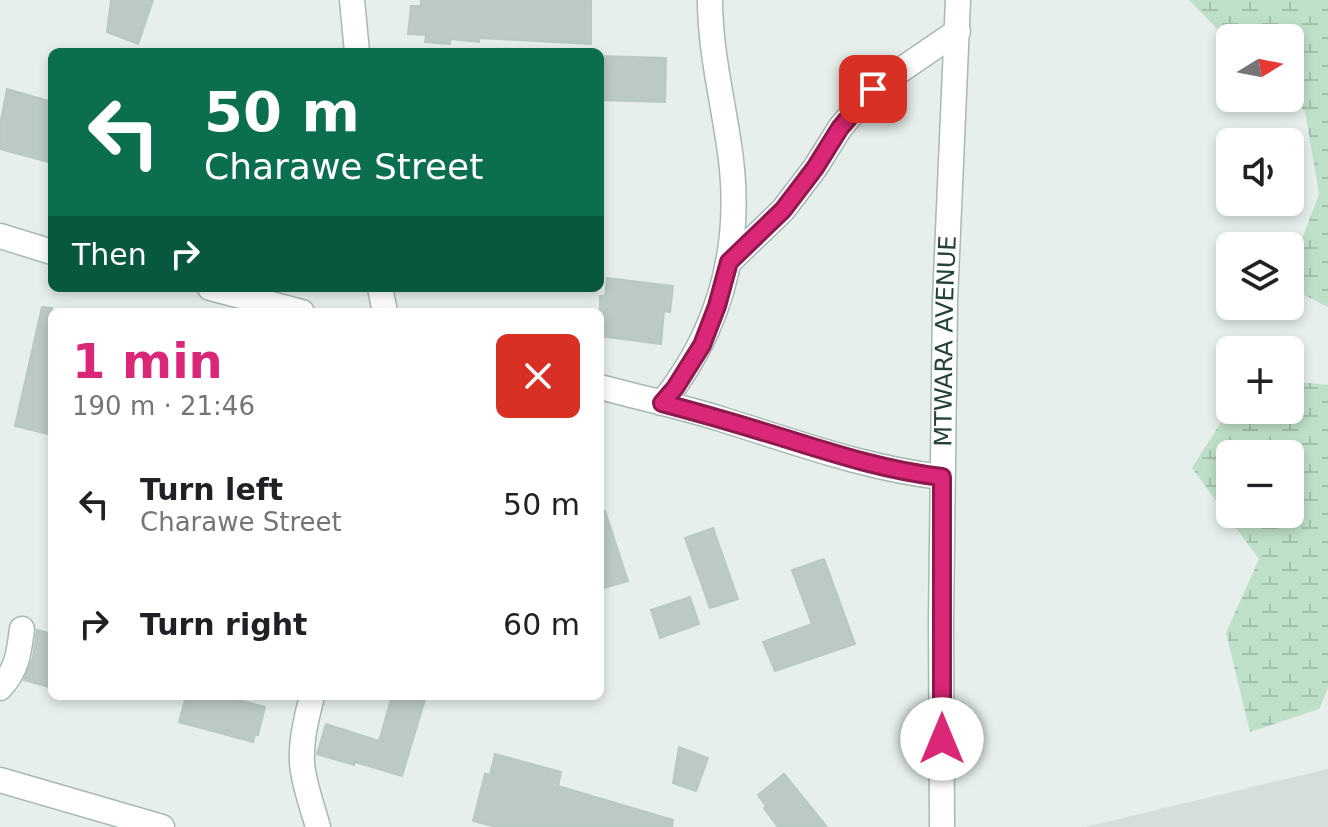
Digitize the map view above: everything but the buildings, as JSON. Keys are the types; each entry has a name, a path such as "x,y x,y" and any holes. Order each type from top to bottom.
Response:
{"street":[{"path":"352,0 357,48"},
{"path":"662,403 702,345 729,262 733,214 730,148 712,36 710,0"},
{"name":"MTWARA AVENUE","path":"942,827 945,301 958,0"},
{"path":"729,262 783,210 840,128 873,89 958,31"},
{"path":"0,236 48,251"},
{"path":"225,292 287,308"},
{"path":"604,388 880,466 942,477"},
{"path":"0,688 8,680 18,658 22,629"},
{"path":"311,700 304,726 302,755 303,771 318,827"},
{"path":"3,776 162,827"}],"shaded area":[{"path":"1328,769 1328,827 1085,827"}],"green space":[{"path":"1189,0 1328,0 1328,307 1304,295 1304,234 1319,194 1304,110 1304,24 1216,24 1216,28"},
{"path":"1304,382 1328,385 1328,688 1319,709 1250,732 1226,633 1259,559 1236,528 1304,528 1304,440 1216,440 1216,501 1192,468 1220,424 1304,424"}],"route":[{"path":"873,89 840,128 783,210 729,262 702,345 662,403 880,466 942,477 942,739"}]}
